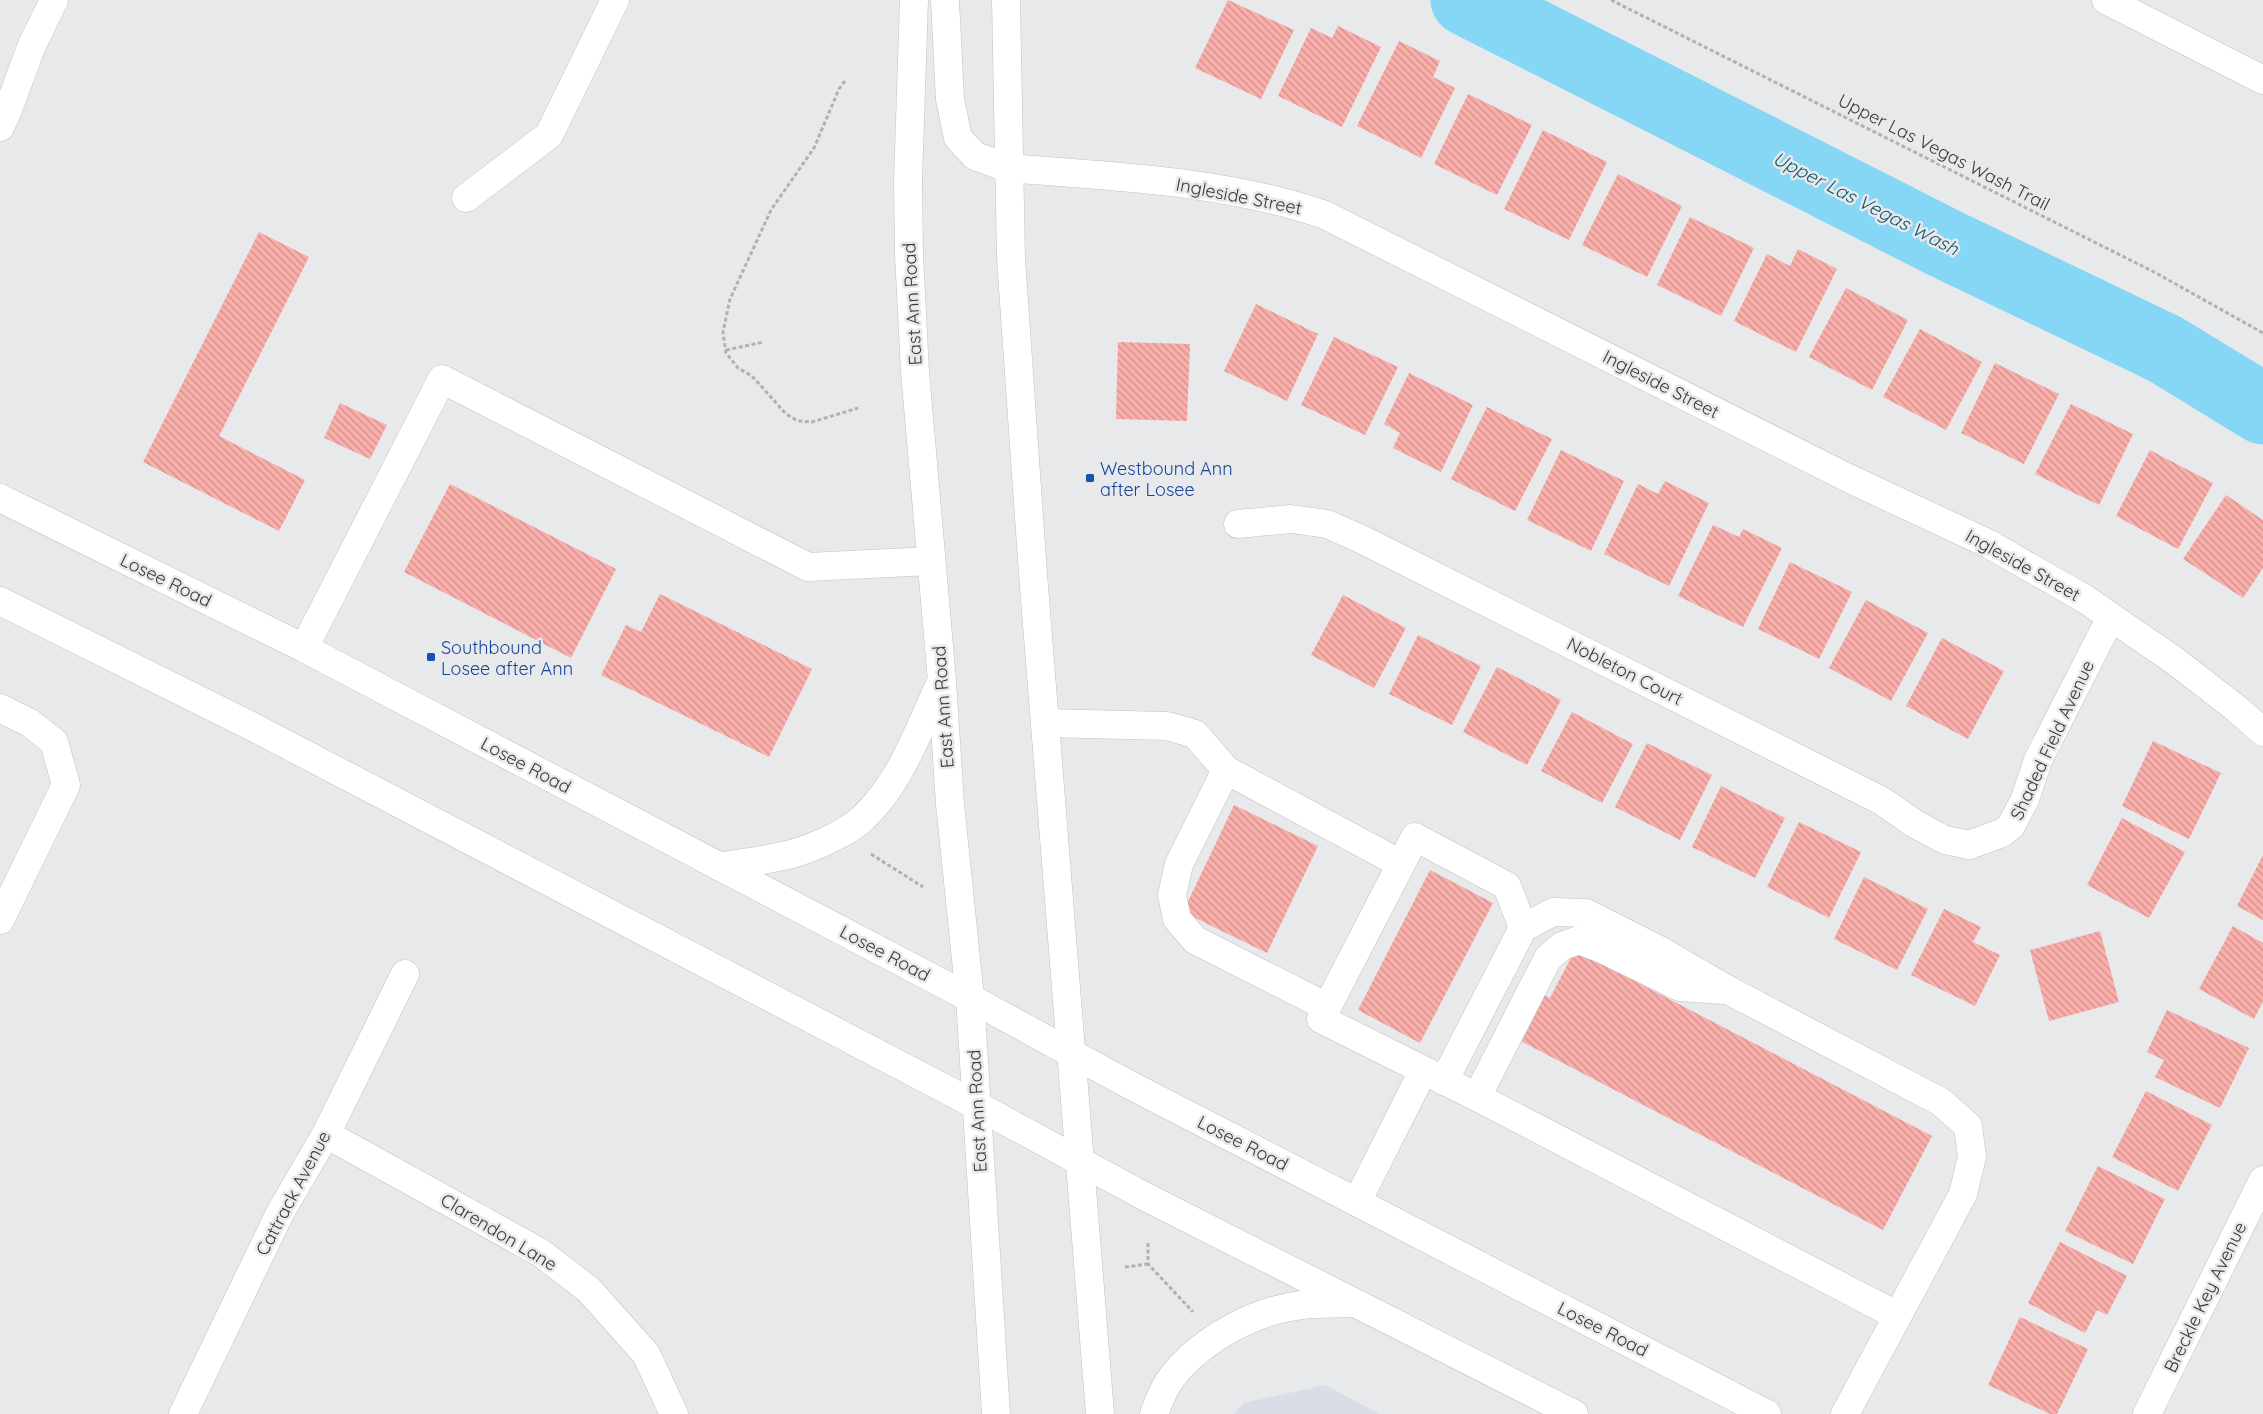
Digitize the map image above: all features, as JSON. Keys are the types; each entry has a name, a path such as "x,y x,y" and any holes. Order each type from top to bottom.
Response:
{"main road":[{"path":"0,127 8,112 32,45 54,0"},
{"path":"466,198 549,135 615,0"},
{"name":"East Ann Road","path":"914,0 909,107 909,255 915,372 942,681 950,804 970,998 978,1106 981,1199 996,1414"},
{"name":"Ingleside Street","path":"945,0 950,99 958,138 975,156 1008,168 1204,186 1286,202 1325,215 1839,474 1990,544 2086,599 2175,661 2236,708 2263,732"},
{"path":"1006,0 1011,259 1100,1414"},
{"path":"2106,0 2263,80"},
{"path":"304,648 442,379 808,567 931,561"},
{"name":"Losee Road","path":"0,498 304,648 970,998 1072,1054 1767,1414"},
{"name":"Nobleton Court","path":"1238,524 1291,519 1327,524 1361,539 1882,801 1915,824 1946,840 1968,845 2002,833"},
{"path":"0,601 256,728 978,1106 1080,1162 1574,1414"},
{"name":"Shaded Field Avenue","path":"2002,833 2011,826 2038,760 2111,617"},
{"path":"720,866 796,853 846,831 863,819 884,795 900,770 942,681"},
{"path":"0,708 30,723 54,742 66,785 0,920"},
{"path":"1046,722 1167,726 1195,734 1226,770 1401,864"},
{"path":"1226,770 1179,864 1172,895 1178,919 1195,940 1327,1007"},
{"path":"1523,928 1507,886 1415,837 1321,1019 1476,1097 1896,1315"},
{"path":"1357,1202 1523,928 1553,912 1586,913 1663,952 1730,991 1941,1102 1968,1126 1972,1157 1962,1194 1844,1414"},
{"path":"1476,1097 1548,958 1562,946 1579,940 1602,949 1680,987 1730,991"},
{"name":"Cattrack Avenue","path":"183,1414 280,1214 326,1134 405,974"},
{"name":"Clarendon Lane","path":"326,1134 541,1253 589,1290 646,1354 674,1414"},
{"name":"Breckle Key Avenue","path":"2147,1414 2263,1180"},
{"path":"1154,1414 1162,1393 1173,1376 1213,1339 1252,1318 1301,1305 1356,1303"}],"path":[{"name":"Upper Las Vegas Wash Trail","path":"1611,0 2156,273 2263,333"},
{"path":"845,80 839,89 814,148 771,210 734,290 723,332 726,350 738,368 752,376 786,414 798,421 812,422 858,408"},
{"path":"726,350 764,342"},
{"path":"865,851 927,889"},
{"path":"1148,1243 1148,1264 1194,1313"},
{"path":"1125,1267 1148,1264"}],"shaded area":[{"path":"1325,1385 1380,1414 1234,1414 1244,1403"}],"building":[{"path":"1228,0 1294,30 1261,99 1195,68"},
{"path":"1338,26 1381,47 1342,127 1278,96 1311,28 1332,38"},
{"path":"1399,41 1440,61 1433,77 1455,88 1421,158 1357,126"},
{"path":"1468,94 1532,125 1497,195 1434,164"},
{"path":"1543,130 1607,162 1569,240 1504,209"},
{"path":"1618,174 1682,206 1647,277 1582,245"},
{"path":"1690,217 1754,248 1721,316 1657,285"},
{"path":"259,232 309,257 219,436 305,480 279,531 143,462"},
{"path":"1798,249 1837,269 1796,352 1734,321 1767,254 1790,266"},
{"path":"1846,288 1908,320 1872,390 1809,357"},
{"path":"1256,304 1318,334 1287,401 1224,371"},
{"path":"1920,329 1982,362 1946,430 1883,397"},
{"path":"1334,337 1398,367 1365,435 1301,405"},
{"path":"1118,342 1190,344 1187,421 1116,419"},
{"path":"1995,363 2059,394 2024,464 1961,433"},
{"path":"1409,373 1473,405 1441,472 1393,448 1400,433 1384,424"},
{"path":"340,403 387,425 370,459 324,438"},
{"path":"2071,404 2133,434 2099,505 2035,474"},
{"path":"1487,407 1552,439 1515,511 1451,479"},
{"path":"1561,450 1624,481 1591,551 1527,520"},
{"path":"2150,450 2213,483 2178,549 2116,516"},
{"path":"1665,481 1709,503 1669,586 1604,554 1638,484 1658,494"},
{"path":"450,484 616,569 571,658 404,572"},
{"path":"2226,495 2263,520 2263,568 2243,598 2183,559"},
{"path":"1713,525 1739,537 1743,529 1782,548 1743,627 1678,596"},
{"path":"1790,562 1852,592 1819,659 1758,629"},
{"path":"660,594 812,669 769,757 601,675 626,625 641,632"},
{"path":"1343,595 1406,628 1374,688 1311,655"},
{"path":"1866,600 1928,633 1891,701 1829,668"},
{"path":"1418,635 1481,666 1452,725 1389,694"},
{"path":"1942,638 2004,671 1968,739 1906,706"},
{"path":"1497,667 1561,700 1527,765 1463,732"},
{"path":"1572,712 1633,744 1602,803 1541,771"},
{"path":"2153,741 2221,773 2189,839 2122,806"},
{"path":"1647,743 1712,775 1680,840 1615,807"},
{"path":"1721,786 1785,818 1755,878 1692,847"},
{"path":"1234,805 1318,846 1267,953 1183,912"},
{"path":"2122,818 2185,852 2149,918 2087,885"},
{"path":"1799,822 1861,852 1829,918 1767,887"},
{"path":"2263,855 2263,920 2237,906"},
{"path":"1430,870 1493,903 1420,1043 1358,1010"},
{"path":"1864,877 1928,909 1897,970 1834,939"},
{"path":"1944,909 1981,927 1973,942 2000,955 1975,1006 1911,975"},
{"path":"2233,926 2263,943 2263,1001 2254,1019 2199,989"},
{"path":"2100,931 2119,1002 2049,1021 2030,950"},
{"path":"1575,950 1932,1136 1883,1230 1517,1039 1541,993 1550,998"},
{"path":"2167,1010 2249,1048 2220,1108 2155,1077 2164,1060 2147,1052"},
{"path":"2146,1091 2212,1125 2178,1191 2112,1157"},
{"path":"2098,1166 2165,1199 2133,1264 2065,1231"},
{"path":"2060,1242 2127,1276 2107,1315 2097,1310 2085,1333 2028,1303"},
{"path":"2020,1317 2088,1349 2057,1414 2050,1414 1988,1385"}],"waterway":[{"name":"Upper Las Vegas Wash","path":"1466,0 1944,243 2165,349 2263,409"}],"place":[{"name":"Westbound Ann after Losee","path":"1090,478"},
{"name":"Southbound Losee after Ann","path":"431,657"}]}
